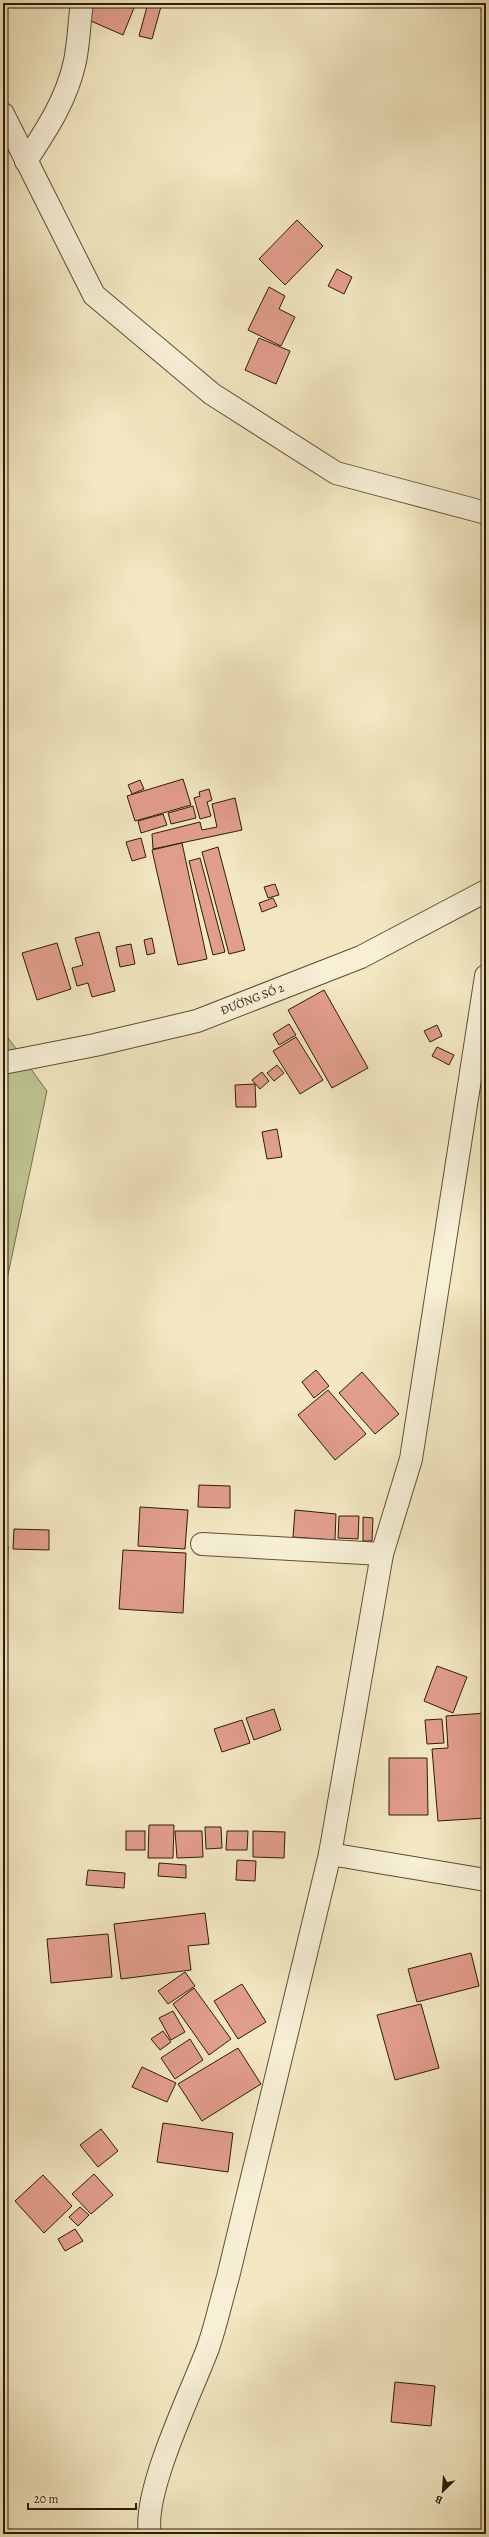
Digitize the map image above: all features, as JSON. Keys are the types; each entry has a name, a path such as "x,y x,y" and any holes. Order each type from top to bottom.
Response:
{"street":[{"path":"26,161 57,113 69,82 75,60 82,3"},
{"path":"3,114 94,295 212,394 336,473 486,513"},
{"name":"ĐƯỜNG SỐ 2","path":"3,1063 95,1045 197,1021 361,958 486,891"},
{"path":"150,2534 149,2510 167,2450 208,2347 228,2277 330,1854 382,1554 411,1459 486,976"},
{"path":"202,1544 382,1554"},
{"path":"330,1854 486,1880"}],"green space":[{"path":"3,1031 47,1091 3,1298"}],"building":[{"path":"90,3 136,3 123,35 84,18"},
{"path":"148,3 162,3 152,39 139,36"},
{"path":"297,220 323,246 285,285 259,259"},
{"path":"337,269 352,277 344,294 328,286"},
{"path":"269,287 285,296 279,309 295,317 281,346 248,330"},
{"path":"259,338 290,351 276,384 245,370"},
{"path":"183,779 191,805 135,821 127,796"},
{"path":"140,780 144,789 132,794 128,785"},
{"path":"209,789 212,800 207,802 211,816 200,819 194,798 200,796 199,792"},
{"path":"235,798 242,830 153,849 152,834 200,822 202,830 217,827 212,804"},
{"path":"193,806 196,818 171,824 168,813"},
{"path":"163,814 167,825 141,833 138,821"},
{"path":"141,838 146,857 132,861 126,842"},
{"path":"182,843 207,959 178,965 152,850"},
{"path":"218,847 245,950 229,954 202,852"},
{"path":"200,858 225,952 213,955 189,861"},
{"path":"275,884 279,895 268,898 264,887"},
{"path":"273,898 277,906 262,912 259,903"},
{"path":"99,932 115,991 92,997 88,983 77,986 72,968 83,965 75,938"},
{"path":"152,938 155,953 147,955 144,940"},
{"path":"57,943 71,989 37,1000 22,953"},
{"path":"131,944 135,964 120,967 116,947"},
{"path":"324,990 368,1068 332,1088 288,1010"},
{"path":"289,1024 296,1035 279,1045 273,1034"},
{"path":"437,1025 442,1036 430,1042 424,1031"},
{"path":"296,1037 323,1080 300,1094 273,1051"},
{"path":"437,1047 454,1055 449,1065 432,1056"},
{"path":"277,1065 284,1073 274,1081 267,1073"},
{"path":"262,1072 269,1081 260,1089 252,1080"},
{"path":"255,1084 256,1107 236,1107 235,1085"},
{"path":"277,1129 282,1157 267,1159 262,1132"},
{"path":"316,1370 329,1386 314,1398 302,1382"},
{"path":"362,1372 399,1414 375,1434 339,1393"},
{"path":"328,1390 366,1434 335,1460 298,1415"},
{"path":"199,1485 230,1486 230,1508 198,1507"},
{"path":"140,1507 188,1510 185,1549 138,1546"},
{"path":"295,1510 336,1514 335,1540 293,1537"},
{"path":"339,1516 359,1516 358,1539 338,1538"},
{"path":"363,1517 373,1518 372,1541 363,1541"},
{"path":"14,1529 49,1530 49,1550 13,1549"},
{"path":"3,1546 8,1546 7,1581 3,1581"},
{"path":"123,1550 186,1553 183,1613 119,1609"},
{"path":"437,1666 467,1677 453,1713 424,1701"},
{"path":"274,1709 281,1730 254,1740 246,1718"},
{"path":"486,1713 486,1818 438,1821 432,1749 448,1748 446,1716"},
{"path":"442,1719 444,1743 427,1744 425,1720"},
{"path":"242,1720 250,1743 222,1752 214,1729"},
{"path":"389,1758 427,1758 428,1815 389,1815"},
{"path":"149,1825 174,1825 173,1858 148,1858"},
{"path":"205,1827 221,1827 222,1848 206,1849"},
{"path":"126,1831 145,1831 145,1850 126,1850"},
{"path":"175,1831 202,1831 203,1857 177,1858"},
{"path":"227,1831 248,1831 247,1850 226,1850"},
{"path":"253,1831 285,1832 284,1858 253,1857"},
{"path":"237,1860 256,1861 255,1881 236,1880"},
{"path":"159,1863 186,1865 186,1878 158,1876"},
{"path":"88,1870 125,1873 124,1888 86,1885"},
{"path":"205,1913 209,1944 188,1946 191,1970 121,1979 114,1924"},
{"path":"108,1934 112,1977 51,1983 47,1939"},
{"path":"471,1953 479,1986 417,2002 408,1969"},
{"path":"185,1972 195,1986 168,2004 158,1991"},
{"path":"242,1984 266,2022 238,2039 214,2001"},
{"path":"194,1988 231,2039 209,2055 173,2004"},
{"path":"421,2004 439,2068 395,2080 377,2015"},
{"path":"173,2011 185,2032 171,2040 159,2018"},
{"path":"163,2031 171,2042 160,2050 151,2039"},
{"path":"190,2039 203,2060 175,2079 161,2058"},
{"path":"238,2048 261,2084 202,2121 178,2084"},
{"path":"142,2067 176,2083 167,2102 132,2087"},
{"path":"163,2123 233,2133 228,2172 157,2162"},
{"path":"101,2129 118,2151 98,2167 80,2145"},
{"path":"94,2174 113,2195 91,2214 72,2194"},
{"path":"43,2175 72,2206 44,2233 15,2201"},
{"path":"80,2207 89,2215 78,2226 69,2217"},
{"path":"75,2229 83,2241 65,2251 58,2239"},
{"path":"395,2382 435,2386 431,2426 391,2422"}]}
